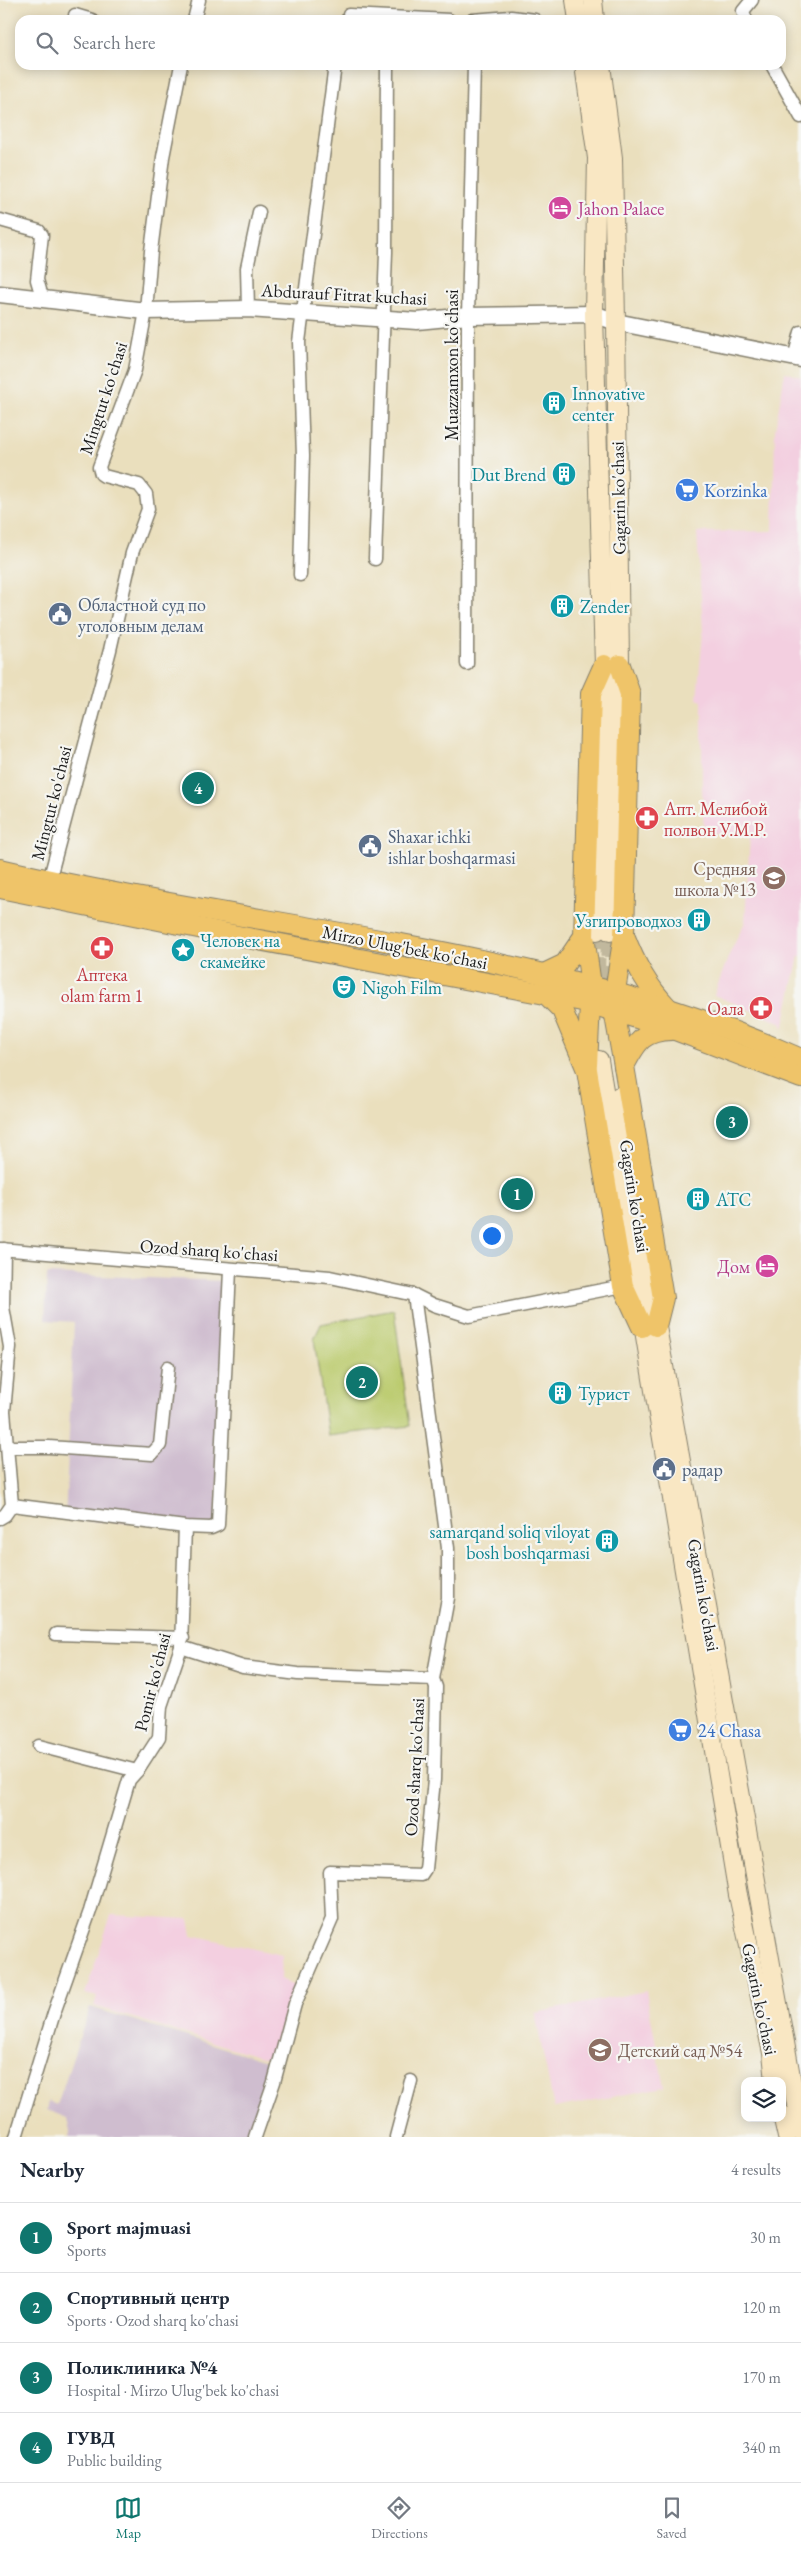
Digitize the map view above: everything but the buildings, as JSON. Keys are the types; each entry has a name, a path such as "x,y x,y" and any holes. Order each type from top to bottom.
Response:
{"main road":[{"path":"575,0 577,15"},
{"path":"592,0 594,15"},
{"name":"Gagarin ko'chasi","path":"585,70 597,158 594,314 612,665"},
{"name":"Gagarin ko'chasi","path":"602,70 613,158 616,322 612,665"},
{"path":"649,1327 623,1286 606,1063 614,1001 604,933 591,694 612,665 630,694 604,933 590,994 606,1063 662,1298 649,1327"},
{"name":"Mirzo Ulug'bek ko'chasi","path":"0,869 49,880 369,938 614,1001 669,1010 768,1045 801,1059"},
{"name":"Mirzo Ulug'bek ko'chasi","path":"0,888 242,938 545,984"},
{"path":"604,933 565,964 545,984 562,1010 606,1063"},
{"path":"604,933 639,971 650,990 669,1010"},
{"name":"Mirzo Ulug'bek ko'chasi","path":"614,1001 674,1030 801,1078"},
{"path":"606,1063 654,1031 674,1030"},
{"name":"Gagarin ko'chasi","path":"606,1063 738,1894 772,2053 775,2077"},
{"name":"Gagarin ko'chasi","path":"649,1327 791,2113 801,2132"},
{"name":"Gagarin ko'chasi","path":"787,2137 791,2113"}],"street":[{"path":"195,15 199,0"},
{"path":"744,15 743,11 752,0"},
{"name":"Mingtut ko'chasi","path":"49,880 110,650 132,553 148,510 146,494 139,485 104,476 101,474 99,467 135,370 146,311 156,209 170,118 180,70"},
{"path":"300,575 303,514 299,342 334,70"},
{"path":"375,559 382,318 386,252 387,70"},
{"name":"Muazzamxon ko'chasi","path":"467,664 468,316 474,70"},
{"path":"775,70 801,116"},
{"path":"248,309 247,268 259,212"},
{"path":"0,220 39,231 42,235 37,280 43,300"},
{"name":"Abdurauf Fitrat kuchasi","path":"0,294 146,311 248,309 302,311 417,321 468,316 594,314 616,322 798,358"},
{"path":"798,358 801,332"},
{"path":"0,1518 5,1515 12,1505 4,1411 10,1347 3,1307 2,1249"},
{"name":"Ozod sharq ko'chasi","path":"2,1249 230,1270 330,1277 414,1295 434,1305 469,1316 623,1286"},
{"path":"12,1505 185,1528 215,1528 219,1522 219,1464 230,1270"},
{"name":"Ozod sharq ko'chasi","path":"255,2137 274,2082 295,2004 332,1919 330,1872 421,1875 425,1869 434,1780 436,1687 433,1679 448,1598 448,1548 414,1295"},
{"path":"8,1447 49,1447 152,1454 160,1445 168,1367"},
{"name":"Pomir ko'chasi","path":"16,2137 54,2014 88,1919 129,1780 137,1772 159,1737 161,1706 182,1642 185,1528"},
{"path":"56,1634 182,1642 243,1667 298,1674 433,1679"},
{"path":"39,1746 137,1772"},
{"path":"396,2137 411,2081"}],"shaded area":[{"path":"785,372 801,377 801,956 799,956 783,1029 781,1023 714,995 729,955 745,922 750,834 704,833 702,701 697,699 703,632 697,532 773,531 775,430"},
{"path":"47,1274 226,1281 216,1526 65,1520 74,1322 45,1320"},
{"path":"111,1915 189,1919 192,1935 282,1955 281,1979 296,1986 271,2060 94,2006 97,1997 85,1994"},
{"name":"Детский сад №54","path":"646,1991 664,2087 554,2108 535,2013"},
{"path":"90,2007 273,2063 249,2137 69,2137 70,2132 67,2118 47,2110 49,2101 57,2105"}],"green space":[{"path":"394,1310 410,1426 328,1436 314,1339 321,1324"}],"tunnel":[{"path":"596,976 597,931"},
{"path":"609,984 610,932"}],"place":[{"name":"Jahon Palace","path":"560,208"},
{"name":"Innovative center","path":"554,403"},
{"name":"Dut Brend","path":"564,474"},
{"name":"Korzinka","path":"687,490"},
{"name":"Zender","path":"562,606"},
{"name":"Областной суд по уголовным делам","path":"60,614"},
{"name":"ГУВД","path":"198,788"},
{"name":"Апт. Мелибой полвон У.М.Р.","path":"647,818"},
{"name":"Shaxar ichki ishlar boshqarmasi","path":"370,846"},
{"name":"Средняя школа №13","path":"774,878"},
{"name":"Узгипроводхоз","path":"699,920"},
{"name":"Аптека olam farm 1","path":"102,948"},
{"name":"Человек на скамейке","path":"183,950"},
{"name":"Nigoh Film","path":"344,987"},
{"name":"Оала","path":"761,1008"},
{"name":"Поликлиника №4","path":"732,1122"},
{"name":"Sport majmuasi","path":"517,1194"},
{"name":"ATC","path":"698,1199"},
{"name":"Дом","path":"767,1266"},
{"name":"Спортивный центр","path":"362,1382"},
{"name":"Турист","path":"560,1393"},
{"name":"радар","path":"664,1469"},
{"name":"samarqand soliq viloyat bosh boshqarmasi","path":"607,1541"},
{"name":"24 Chasa","path":"680,1730"},
{"name":"Детский сад №54","path":"600,2050"}]}
